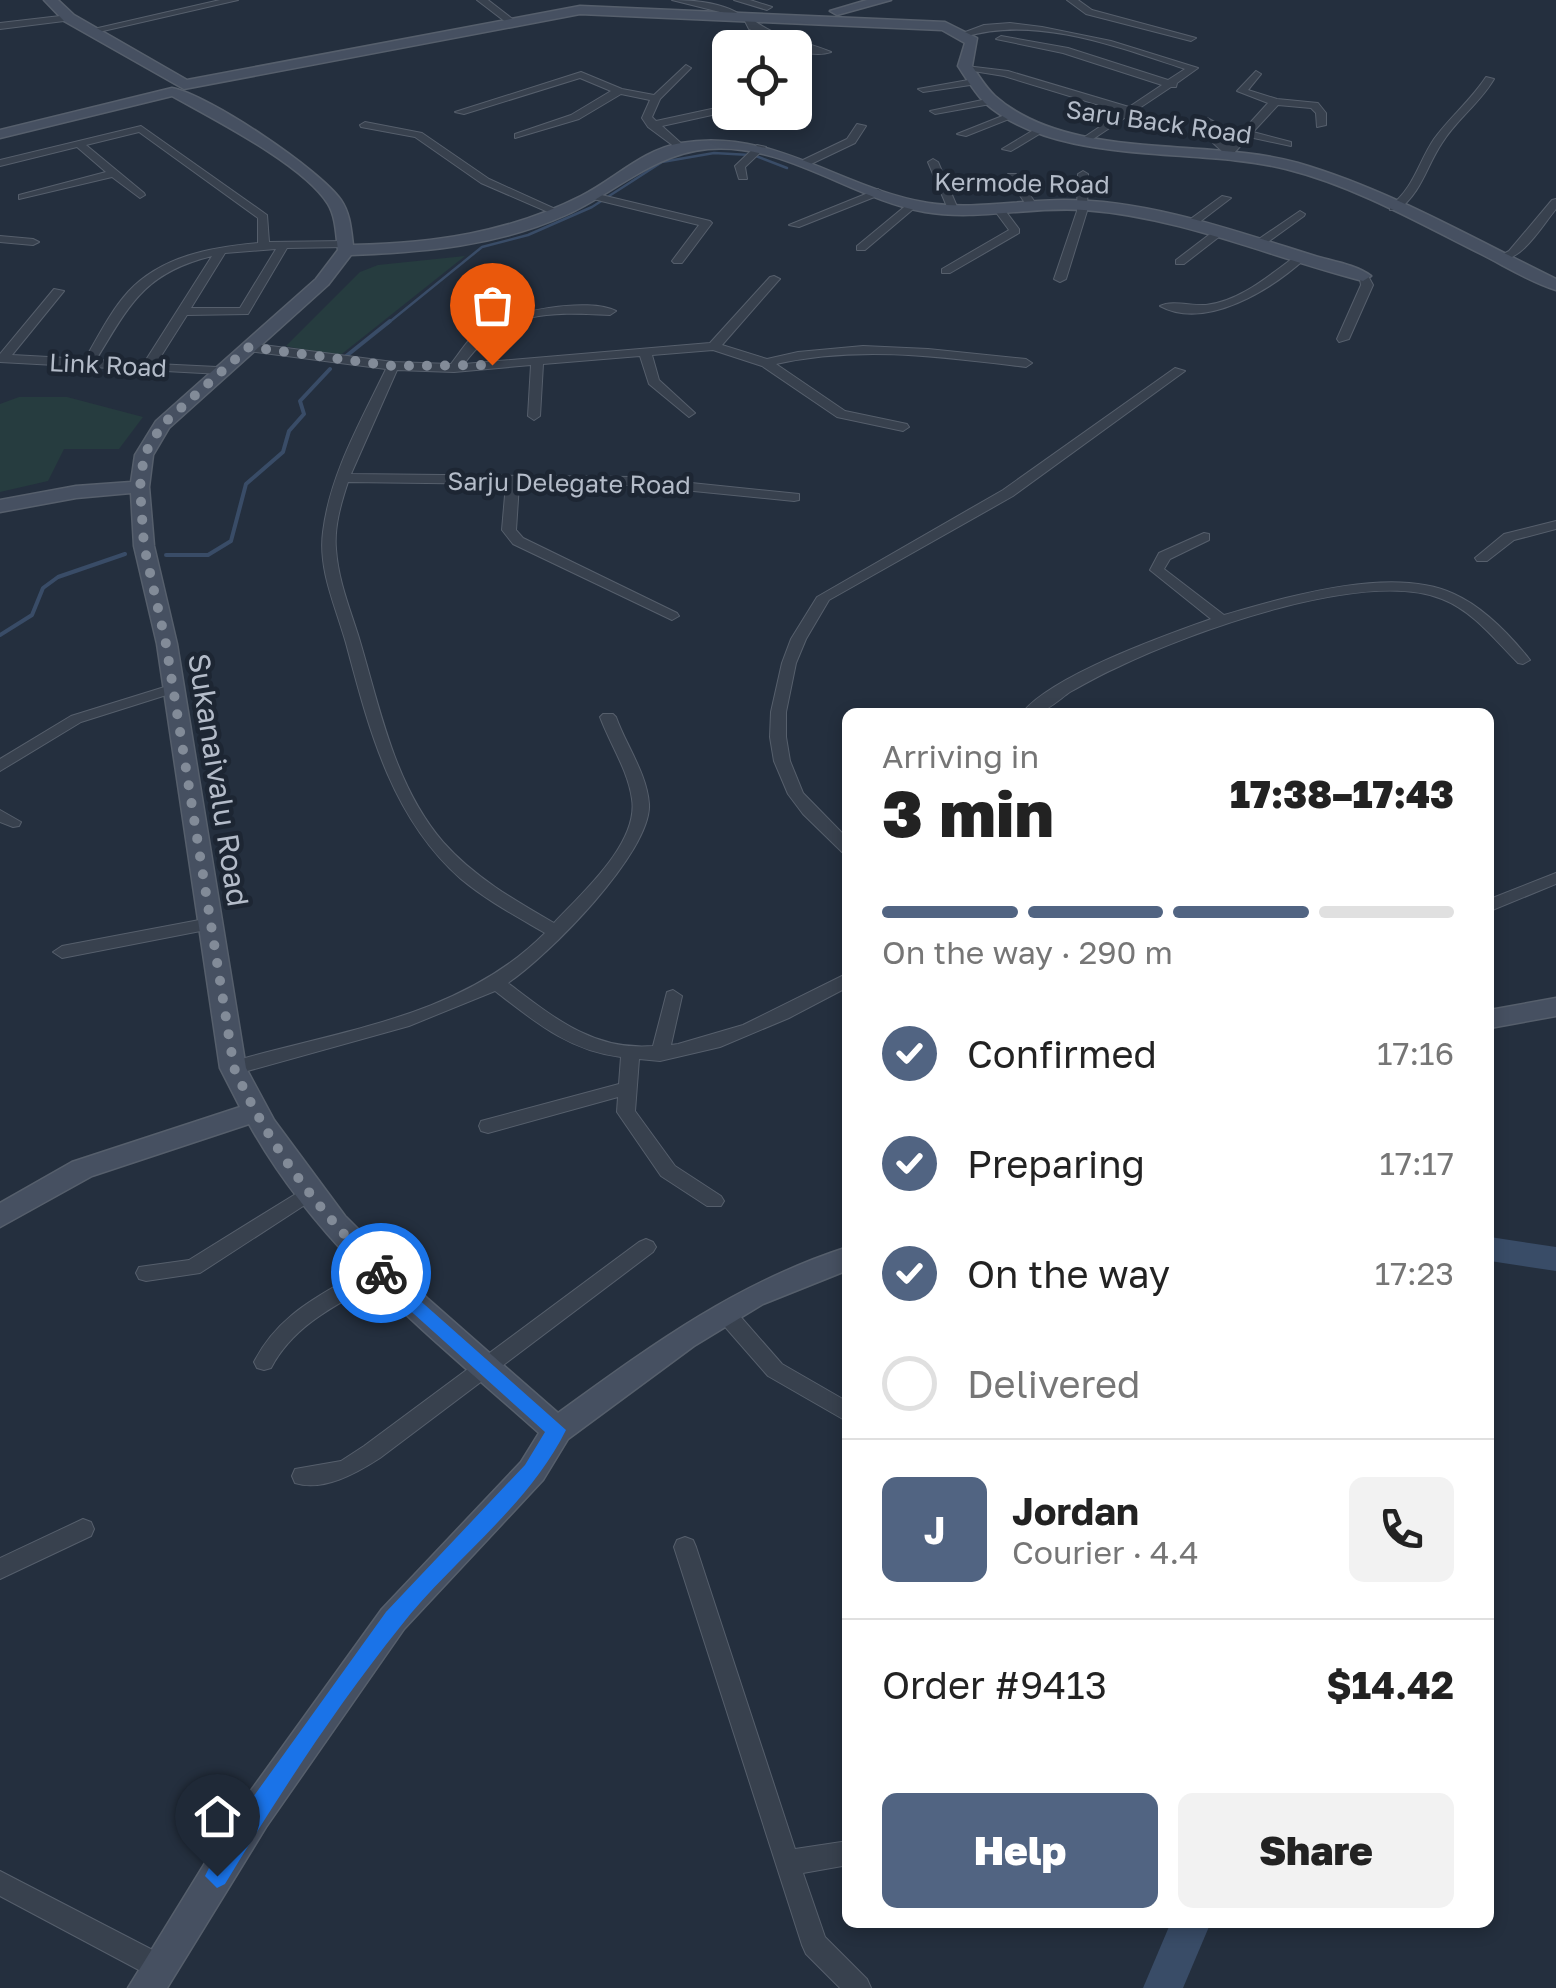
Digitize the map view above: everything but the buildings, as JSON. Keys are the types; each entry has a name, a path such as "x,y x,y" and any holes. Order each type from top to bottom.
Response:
{"main road":[{"path":"51,0 69,18 306,174 336,203 345,247"},
{"path":"792,20 884,0"},
{"path":"744,19 772,4"},
{"path":"0,134 236,75 510,21 594,10 945,26 972,41 970,75"},
{"name":"Saru Back Road","path":"970,75 992,101 1042,128 1088,140 1229,151 1293,166 1394,208 1556,285"},
{"name":"Kermode Road","path":"345,247 487,240 604,198 644,161 680,148 762,147 913,205 954,209 1081,205 1189,225 1363,276"},
{"name":"Sukanaivalu Road","path":"345,247 322,282 216,371 162,425 144,455 140,487 144,546 166,644 234,1068 254,1112 306,1194 379,1271 556,1430"},
{"path":"0,506 76,492 140,487"},
{"path":"1494,1017 1556,1007"},
{"path":"0,1216 82,1169 254,1112"},
{"path":"154,1978 254,1815 394,1618 532,1471 556,1430 752,1296 842,1260"}],"street":[{"path":"176,0 188,9"},
{"path":"90,31 233,0"},
{"path":"482,0 510,21"},
{"path":"677,0 731,12 752,27 826,52"},
{"path":"739,0 772,4"},
{"path":"1072,0 1089,12 1191,38"},
{"path":"0,26 69,18"},
{"path":"966,35 983,26 1037,28 1131,47 1193,68 1174,85 1088,140"},
{"path":"966,35 1065,50 1136,68"},
{"path":"1065,50 1174,85"},
{"path":"680,148 652,125 648,110 686,68"},
{"path":"923,90 970,75 1005,73 1132,111"},
{"path":"1256,74 1242,92 1276,102 1314,105 1321,113 1321,125"},
{"path":"460,112 581,75 619,91 656,98"},
{"path":"1394,208 1426,174 1437,142 1471,110 1489,79"},
{"path":"519,136 575,117 619,91"},
{"path":"935,111 992,101"},
{"path":"1207,120 1216,127 1215,139 1229,151 1250,134 1260,114 1276,102"},
{"path":"652,125 712,112"},
{"path":"962,134 1014,116"},
{"path":"364,125 418,135 484,181 559,213"},
{"path":"807,162 852,141 861,126"},
{"path":"1007,149 1042,128"},
{"path":"0,164 82,147 141,129 263,216 264,246"},
{"path":"1250,134 1287,144"},
{"path":"82,147 140,196"},
{"path":"744,176 740,166 762,147"},
{"path":"933,162 954,209"},
{"path":"24,197 114,173"},
{"path":"1060,279 1081,205 1084,174"},
{"path":"1012,176 1031,204"},
{"path":"796,224 878,192"},
{"path":"604,198 706,223 678,261"},
{"path":"1189,225 1226,198"},
{"path":"1502,260 1513,253 1556,202"},
{"path":"861,248 913,205"},
{"path":"946,271 1015,231 997,207"},
{"path":"1257,245 1300,214"},
{"path":"1180,262 1218,233"},
{"path":"0,239 33,242"},
{"path":"182,311 246,310 283,246"},
{"path":"88,364 132,294 175,265 221,250 345,247"},
{"path":"148,367 221,250"},
{"path":"1166,306 1188,310 1235,305 1300,258"},
{"path":"1343,339 1367,285 1363,276"},
{"path":"714,346 774,279"},
{"path":"1,358 58,291"},
{"path":"454,368 482,334 502,322 557,312 610,311"},
{"path":"249,347 393,366 454,368 714,346 766,364 841,414 904,427"},
{"path":"766,364 816,351 862,350 1026,363"},
{"path":"645,351 652,381 689,413"},
{"name":"Link Road","path":"1,358 216,371"},
{"path":"534,416 537,361"},
{"path":"393,366 334,502 328,542 382,753 411,813 472,880 554,931"},
{"path":"842,842 805,806 791,785 779,748 779,703 796,641 810,616 824,597 1008,493 1178,371"},
{"name":"Sarju Delegate Road","path":"343,478 633,481 794,497"},
{"path":"513,482 509,530 518,541 672,616"},
{"path":"1482,558 1509,537 1556,524"},
{"path":"1204,537 1164,556 1157,570 1224,622"},
{"path":"1036,708 1109,663 1325,590 1411,588 1457,601 1523,660"},
{"path":"0,766 76,719 172,689"},
{"path":"234,1068 418,1015 496,983 554,931 620,858 642,808 638,786 608,717"},
{"path":"1494,903 1556,878"},
{"path":"62,952 210,924"},
{"path":"496,983 571,1037 630,1055 660,1056 716,1042 842,981"},
{"path":"660,1056 674,996"},
{"path":"630,1055 624,1090 626,1112 643,1142 668,1171 714,1201"},
{"path":"488,1126 624,1090"},
{"path":"146,1273 193,1267 306,1194"},
{"path":"303,1476 346,1468 646,1247"},
{"path":"264,1362 271,1343 293,1324 379,1271"},
{"path":"726,1314 776,1370 842,1410"},
{"path":"0,1569 83,1530"},
{"path":"685,1547 815,1945 858,1988"},
{"path":"787,1863 842,1854"},
{"path":"0,1884 154,1978"}],"green space":[{"path":"465,256 338,357 286,346 360,272 378,265"},
{"path":"19,397 67,397 143,417 119,449 64,449 48,481 0,492 0,404"}],"waterway":[{"path":"387,324 482,247 528,235 592,207 662,162 714,153 750,155"},
{"path":"756,156 787,168"},
{"path":"345,357 390,321"},
{"path":"166,555 208,555 231,541 246,484 283,452 289,431 304,414 300,401 330,369"},
{"path":"0,635 32,615 43,588 58,577 125,554"},
{"path":"1494,1250 1556,1259"},
{"path":"1163,1988 1188,1928"}],"way so far":[{"path":"381,1273 306,1194 254,1112 234,1068 166,644 144,546 140,487 144,455 162,425 216,371 249,347 393,366 492,365"}],"route":[{"path":"217,1876 254,1815 394,1618 532,1471 556,1430 415,1308 381,1273"}]}
